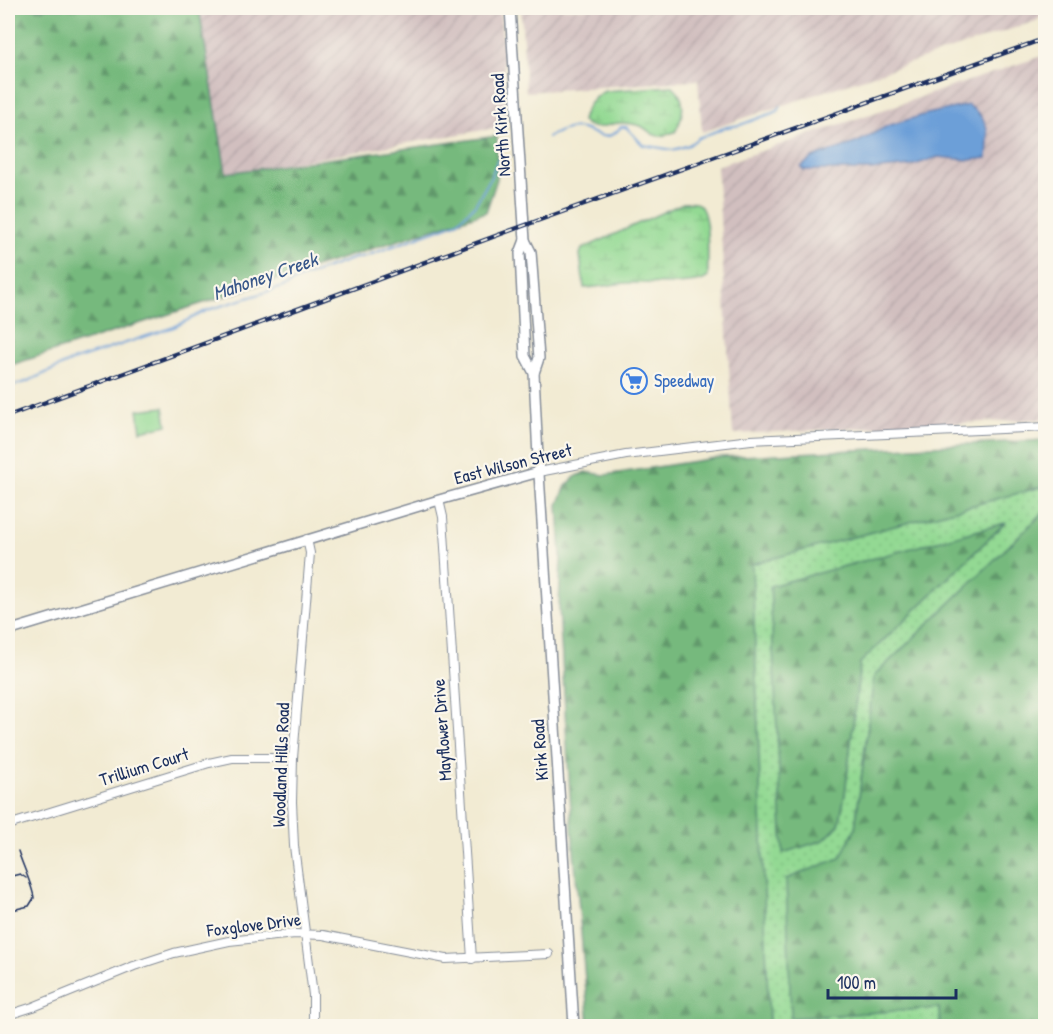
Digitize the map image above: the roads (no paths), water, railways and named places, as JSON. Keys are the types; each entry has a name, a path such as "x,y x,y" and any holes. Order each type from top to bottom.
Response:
{"street":[{"name":"North Kirk Road","path":"510,8 525,240 520,253 525,356 534,373 539,472"},
{"name":"East Wilson Street","path":"8,631 307,539 539,472 626,455 737,441 1046,426"},
{"name":"Kirk Road","path":"539,472 574,1026"},
{"name":"Mayflower Drive","path":"439,500 443,517 472,959"},
{"name":"Woodland Hills Road","path":"307,539 310,553 293,758 292,824 313,995 313,1026"},
{"name":"Trillium Court","path":"8,825 209,762 232,758 293,758"},
{"name":"Foxglove Drive","path":"8,1015 134,966 174,953 220,943 305,933 446,959 549,954"}],"water":[{"path":"968,105 981,116 987,127 987,158 970,160 938,157 911,166 870,170 804,170 801,167 812,158 858,142 887,126"}],"waterway":[{"name":"Mahoney Creek","path":"548,137 576,128 609,136 621,127 626,127 643,145 673,150 727,127 740,125 778,111 781,106"},
{"name":"Mahoney Creek","path":"8,387 26,382 72,361 174,327 208,310 286,286 298,279 456,223 475,205 497,161 502,157"}],"tram line":[{"path":"8,911 29,906 34,898 18,851"},
{"path":"8,877 20,874 26,878"}],"railway":[{"path":"8,416 509,231 1046,38"}],"place":[{"name":"Speedway","path":"634,381"}]}
